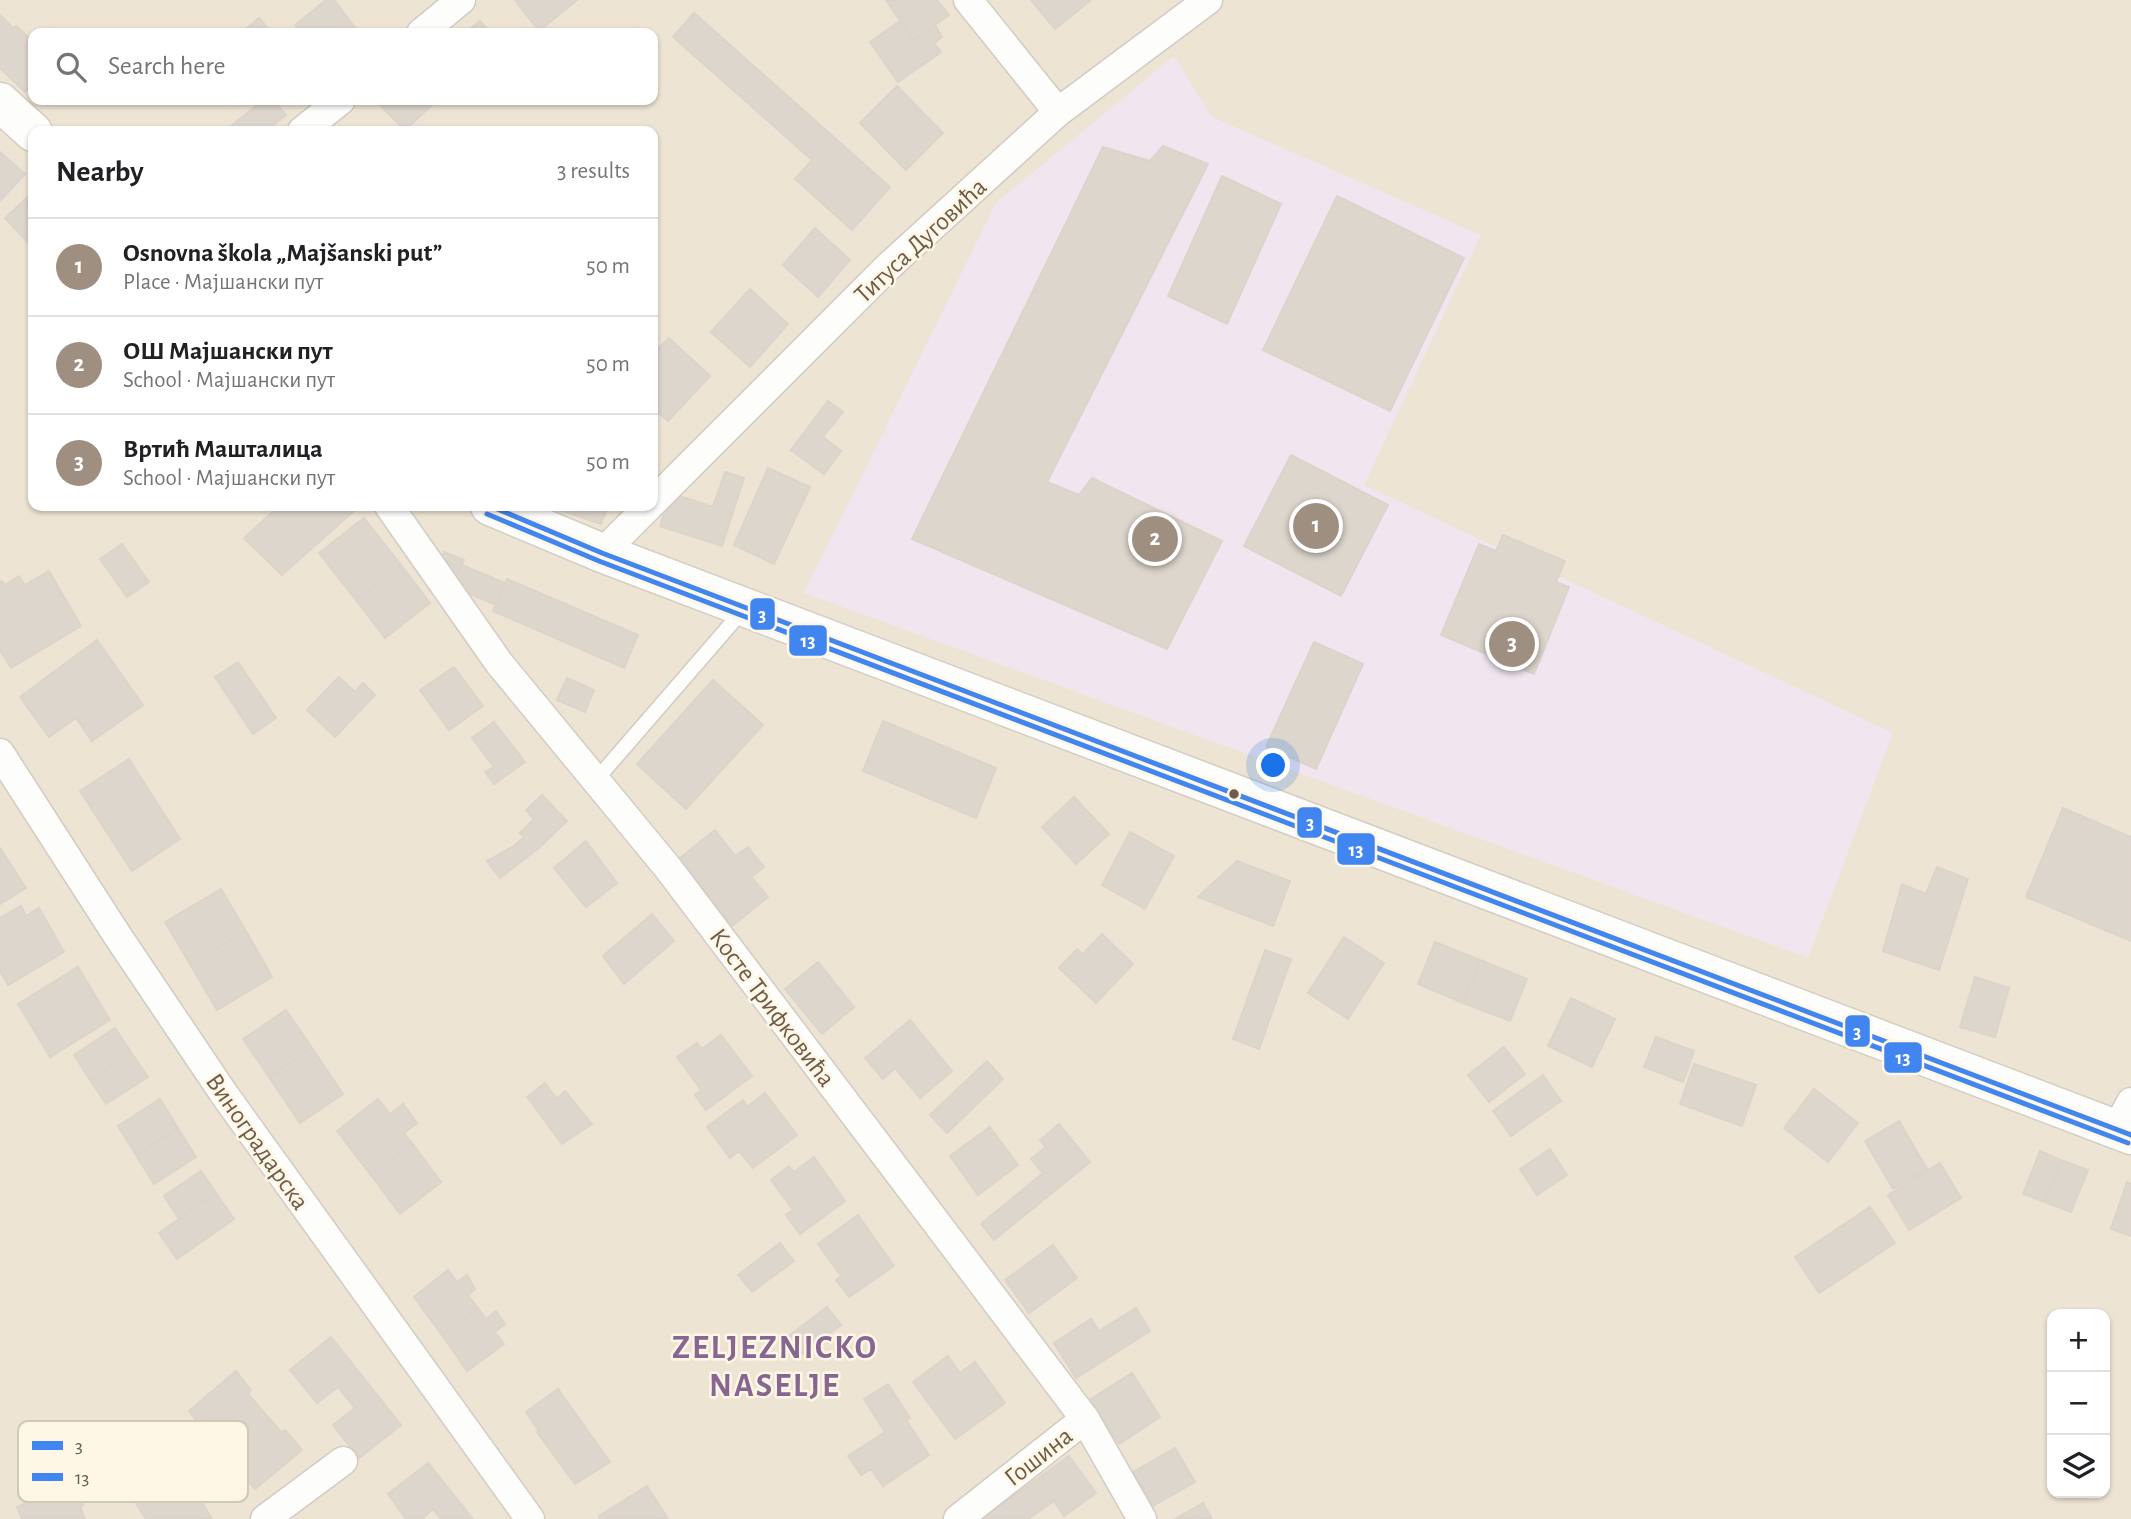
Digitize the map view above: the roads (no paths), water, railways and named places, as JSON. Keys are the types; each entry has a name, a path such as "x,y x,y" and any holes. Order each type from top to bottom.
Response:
{"street":[{"path":"427,28 461,0"},
{"path":"968,0 1058,112"},
{"name":"Титуса Дуговића","path":"658,497 890,265 1058,112 1208,0"},
{"path":"0,102 28,127"},
{"path":"308,126 335,105"},
{"name":"Косте Трифковића","path":"393,511 499,663 668,868 1085,1419 1142,1519"},
{"path":"502,511 745,608 2126,1122"},
{"path":"602,553 644,511"},
{"name":"Виноградарска","path":"0,753 224,1094 530,1519"},
{"name":"Гошина","path":"958,1519 1085,1419"},
{"path":"265,1519 344,1461"}],"lane":[{"path":"596,780 745,608"}],"place":[{"name":"Osnovna škola „Majšanski put”","path":"1316,526"},
{"name":"ОШ Мајшански пут","path":"1155,539"},
{"name":"Вртић Машталица","path":"1512,644"}],"district":[{"name":"ZELJEZNICKO NASELJE","path":"775,1365"}]}
